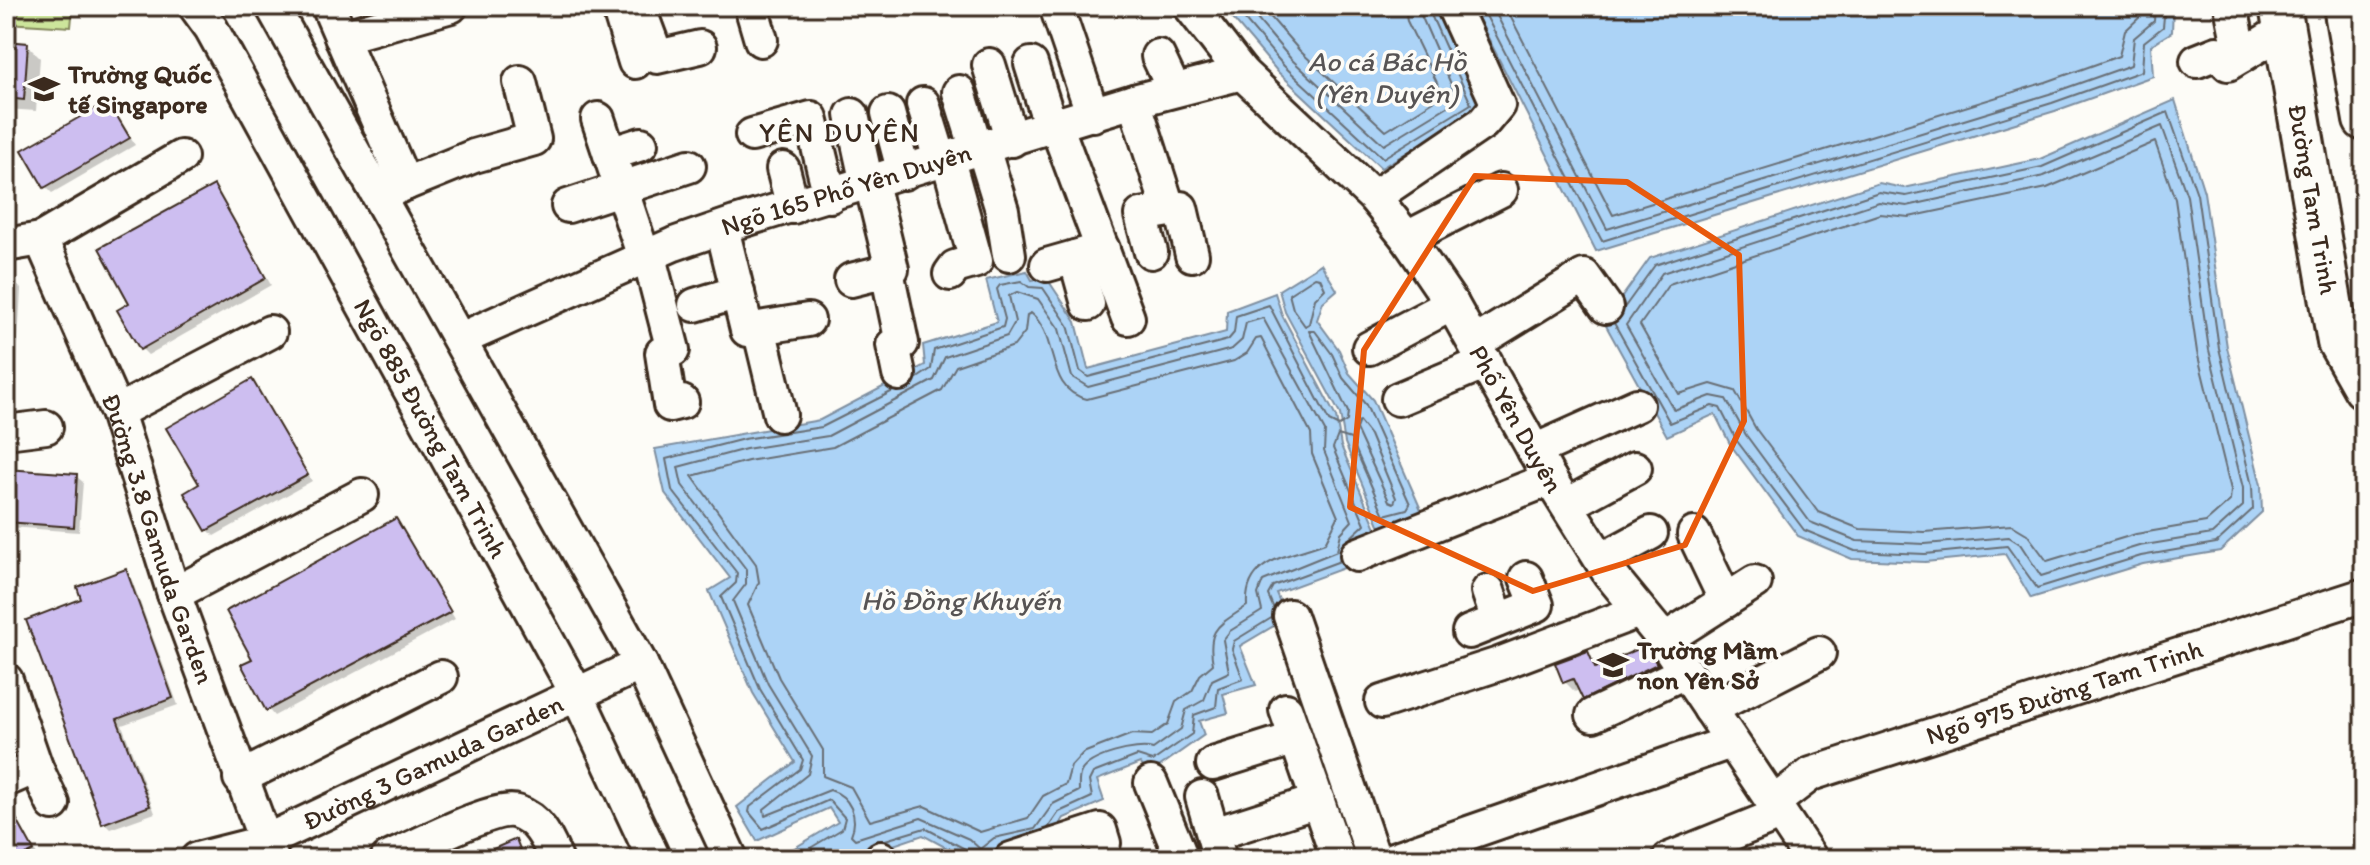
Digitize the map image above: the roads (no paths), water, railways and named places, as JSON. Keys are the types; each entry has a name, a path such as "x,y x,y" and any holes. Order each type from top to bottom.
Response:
{"main road":[{"path":"2344,6 2364,120"},
{"name":"Đường Tam Trinh","path":"2282,18 2338,342 2364,388"}],"street":[{"name":"Ngõ 885 Đường Tam Trinh","path":"195,6 211,28 577,694 654,859"},
{"path":"272,6 392,190"},
{"path":"328,6 392,190 461,339 641,664 731,859"},
{"path":"341,37 451,6"},
{"path":"751,6 761,40"},
{"name":"Phố Yên Duyên","path":"1190,6 1242,73 1374,197 1407,238 1481,352 1534,451 1601,560 1664,640 1811,859"},
{"path":"1374,197 1483,123 1498,105 1453,6"},
{"path":"2231,6 2241,56"},
{"path":"635,62 620,17 638,8 657,57 700,47"},
{"path":"1058,12 1093,115"},
{"path":"2197,61 2217,53 2228,64 2282,18"},
{"path":"1158,56 1174,90"},
{"path":"1031,64 1054,126 1075,257 1088,304"},
{"path":"954,254 989,65"},
{"name":"Ngõ 165 Phố Yên Duyên","path":"461,339 674,244 1134,101 1242,73"},
{"path":"392,190 474,156 534,139 520,82"},
{"path":"959,92 972,152 1002,210 1009,255"},
{"path":"1134,101 1145,172 1169,210"},
{"path":"923,104 972,152"},
{"path":"888,113 904,173"},
{"path":"851,280 892,269 852,115"},
{"path":"752,135 811,118 830,196"},
{"path":"598,119 607,167 683,348 662,353 670,405 682,402"},
{"path":"568,206 607,167 641,144"},
{"path":"6,245 41,239 181,157"},
{"path":"607,167 689,166"},
{"path":"783,169 793,207"},
{"path":"1407,238 1501,190"},
{"path":"1151,252 1141,215 1181,208 1192,255"},
{"path":"722,228 747,330 808,320"},
{"name":"Đường 3.8 Gamuda Garden","path":"41,239 117,412 174,594 268,850"},
{"path":"1075,257 1128,318"},
{"path":"887,271 902,343 893,345 899,374"},
{"path":"1398,399 1481,352 1584,276 1606,307"},
{"path":"695,305 738,292"},
{"path":"1369,348 1452,304"},
{"path":"759,328 780,415"},
{"path":"117,412 270,332"},
{"path":"1534,451 1637,405"},
{"path":"6,432 46,427"},
{"path":"1357,555 1635,468"},
{"path":"174,594 362,495"},
{"path":"1601,560 1651,533"},
{"path":"1694,534 1726,601"},
{"path":"1526,578 1537,605 1493,614 1531,652"},
{"path":"1664,640 1755,582"},
{"name":"Ngõ 975 Đường Tam Trinh","path":"1669,859 1776,808 1811,774 2364,595"},
{"path":"1382,702 1531,652 1639,611"},
{"path":"1290,616 1374,859"},
{"path":"1710,709 1819,653"},
{"name":"Đường 3 Gamuda Garden","path":"197,859 268,850 641,664"},
{"path":"1593,715 1685,672"},
{"path":"240,778 441,677"},
{"path":"6,680 36,767 53,804"},
{"path":"1213,764 1291,724 1338,859"},
{"path":"1393,859 1731,742"},
{"path":"6,780 36,767"},
{"path":"1151,783 1182,859"},
{"path":"1202,797 1225,844 1318,801"},
{"path":"387,859 490,816 513,811 544,832 556,859"},
{"path":"1011,859 1100,830 1104,843"}],"water":[{"name":"Ao cá Bác Hồ (Yên Duyên)","path":"1222,6 1434,6 1483,107 1381,168 1278,72"},
{"path":"1472,6 2173,6 2172,32 2151,45 2153,76 2055,111 1596,251"},
{"path":"2175,100 2204,192 2227,347 2261,485 2262,512 2220,551 2143,564 2031,598 2005,554 1925,562 1852,559 1798,536 1730,444 1715,414 1667,436 1604,322 1650,258 1879,183 1904,188 2040,159"},
{"path":"1321,264 1337,290 1323,302 1317,320 1339,350 1349,373 1373,400 1422,512 1380,527 1345,443 1340,414 1285,312 1279,290"},
{"name":"Hồ Đồng Khuyến","path":"1027,271 1032,280 1046,277 1076,322 1088,369 1226,332 1227,311 1275,293 1282,315 1336,417 1341,446 1377,530 1355,564 1276,593 1287,618 1240,646 1256,685 1223,694 1228,713 1199,721 1204,735 1149,774 1140,763 1097,780 1104,801 1064,818 1047,845 967,859 923,835 852,859 776,859 838,822 829,808 757,841 737,807 795,762 753,693 709,591 730,578 665,493 655,449 820,420 925,365 923,345 997,322 986,280"}],"place":[{"name":"Trường Quốc tế Singapore","path":"44,89"},
{"name":"Trường Mầm non Yên Sở","path":"1613,665"}],"district":[{"name":"YÊN DUYÊN","path":"840,132"}]}
